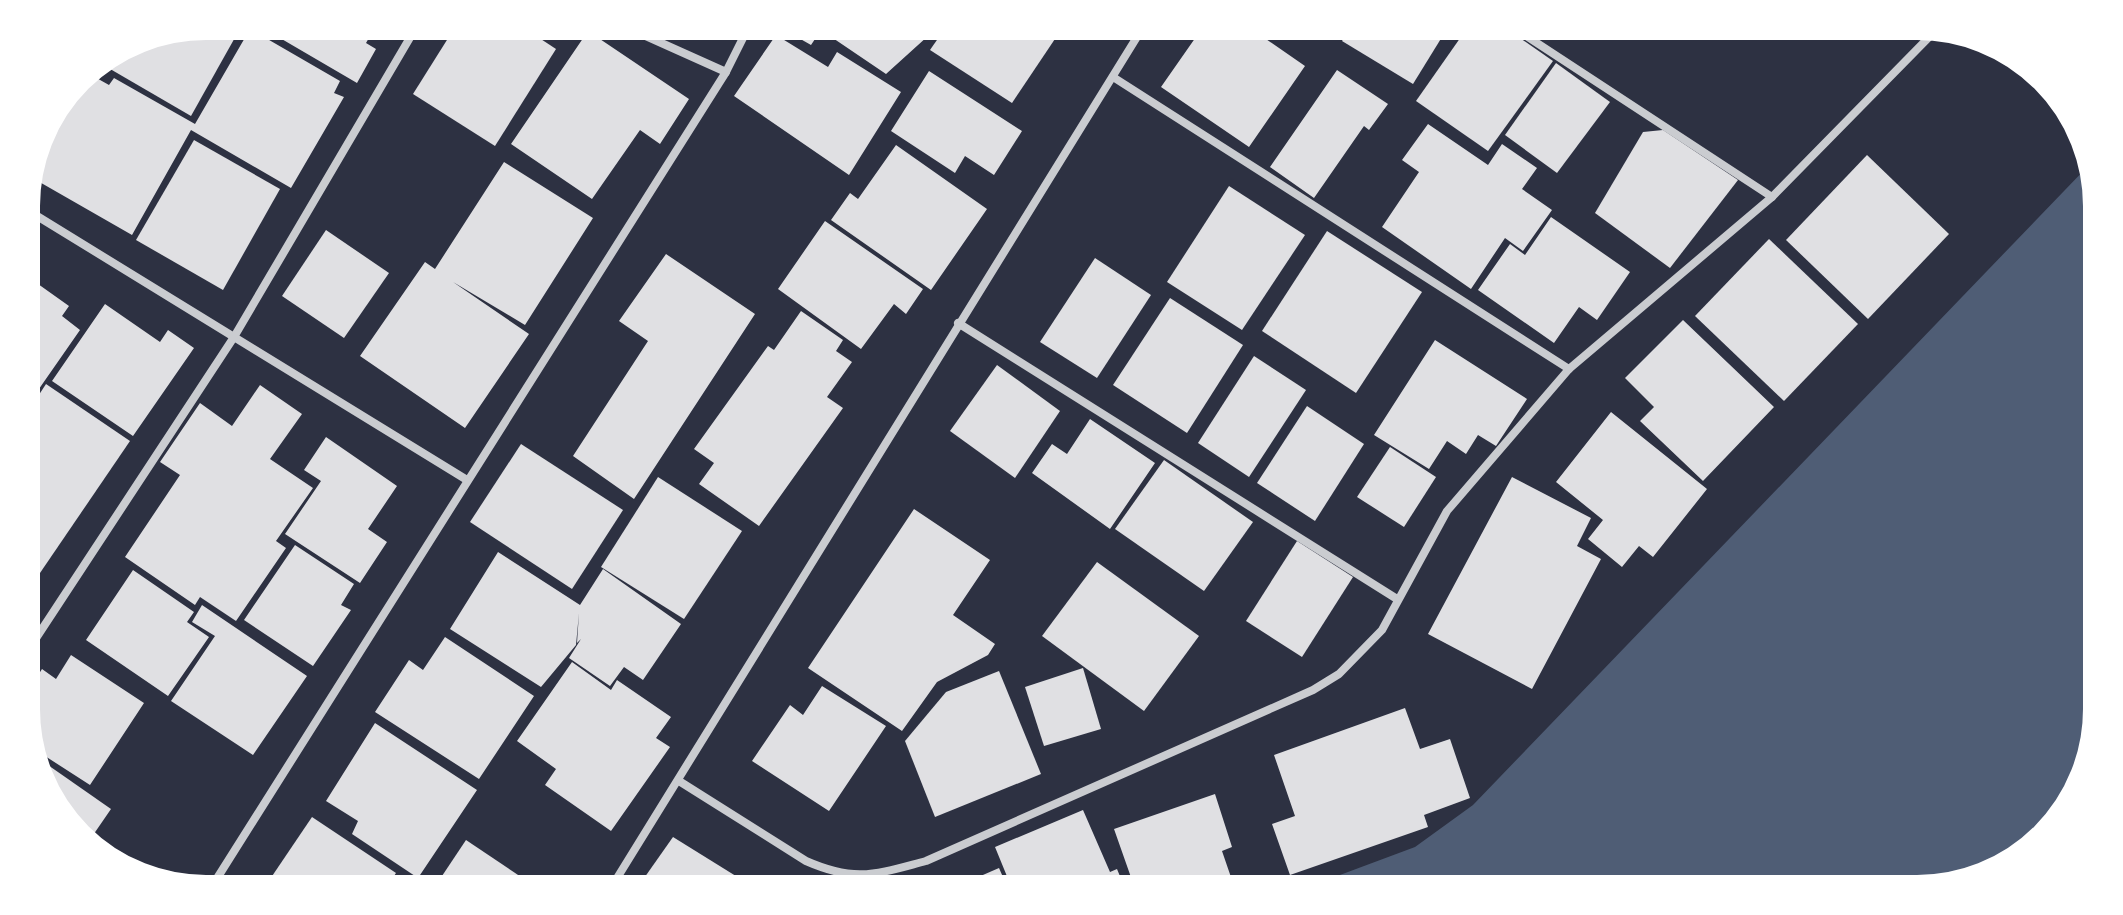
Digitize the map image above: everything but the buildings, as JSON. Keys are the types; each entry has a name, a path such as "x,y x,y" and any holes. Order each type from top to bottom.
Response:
{"street":[{"path":"38,635 234,337 410,38"},
{"path":"650,38 726,72"},
{"path":"218,877 726,72 743,38"},
{"path":"618,877 1137,38"},
{"path":"1529,38 1772,197"},
{"path":"679,781 806,861 827,870 865,877 926,861 1313,690 1339,674 1382,630 1447,511 1569,369 1772,197 1928,38"},
{"path":"1113,77 1569,369"},
{"path":"38,217 467,480"},
{"path":"958,323 1397,599"}],"water":[{"path":"2081,173 2085,206 2085,720 2076,763 2063,793 2036,828 2001,855 1961,871 1928,877 1335,877 1415,847 1473,805"}]}
